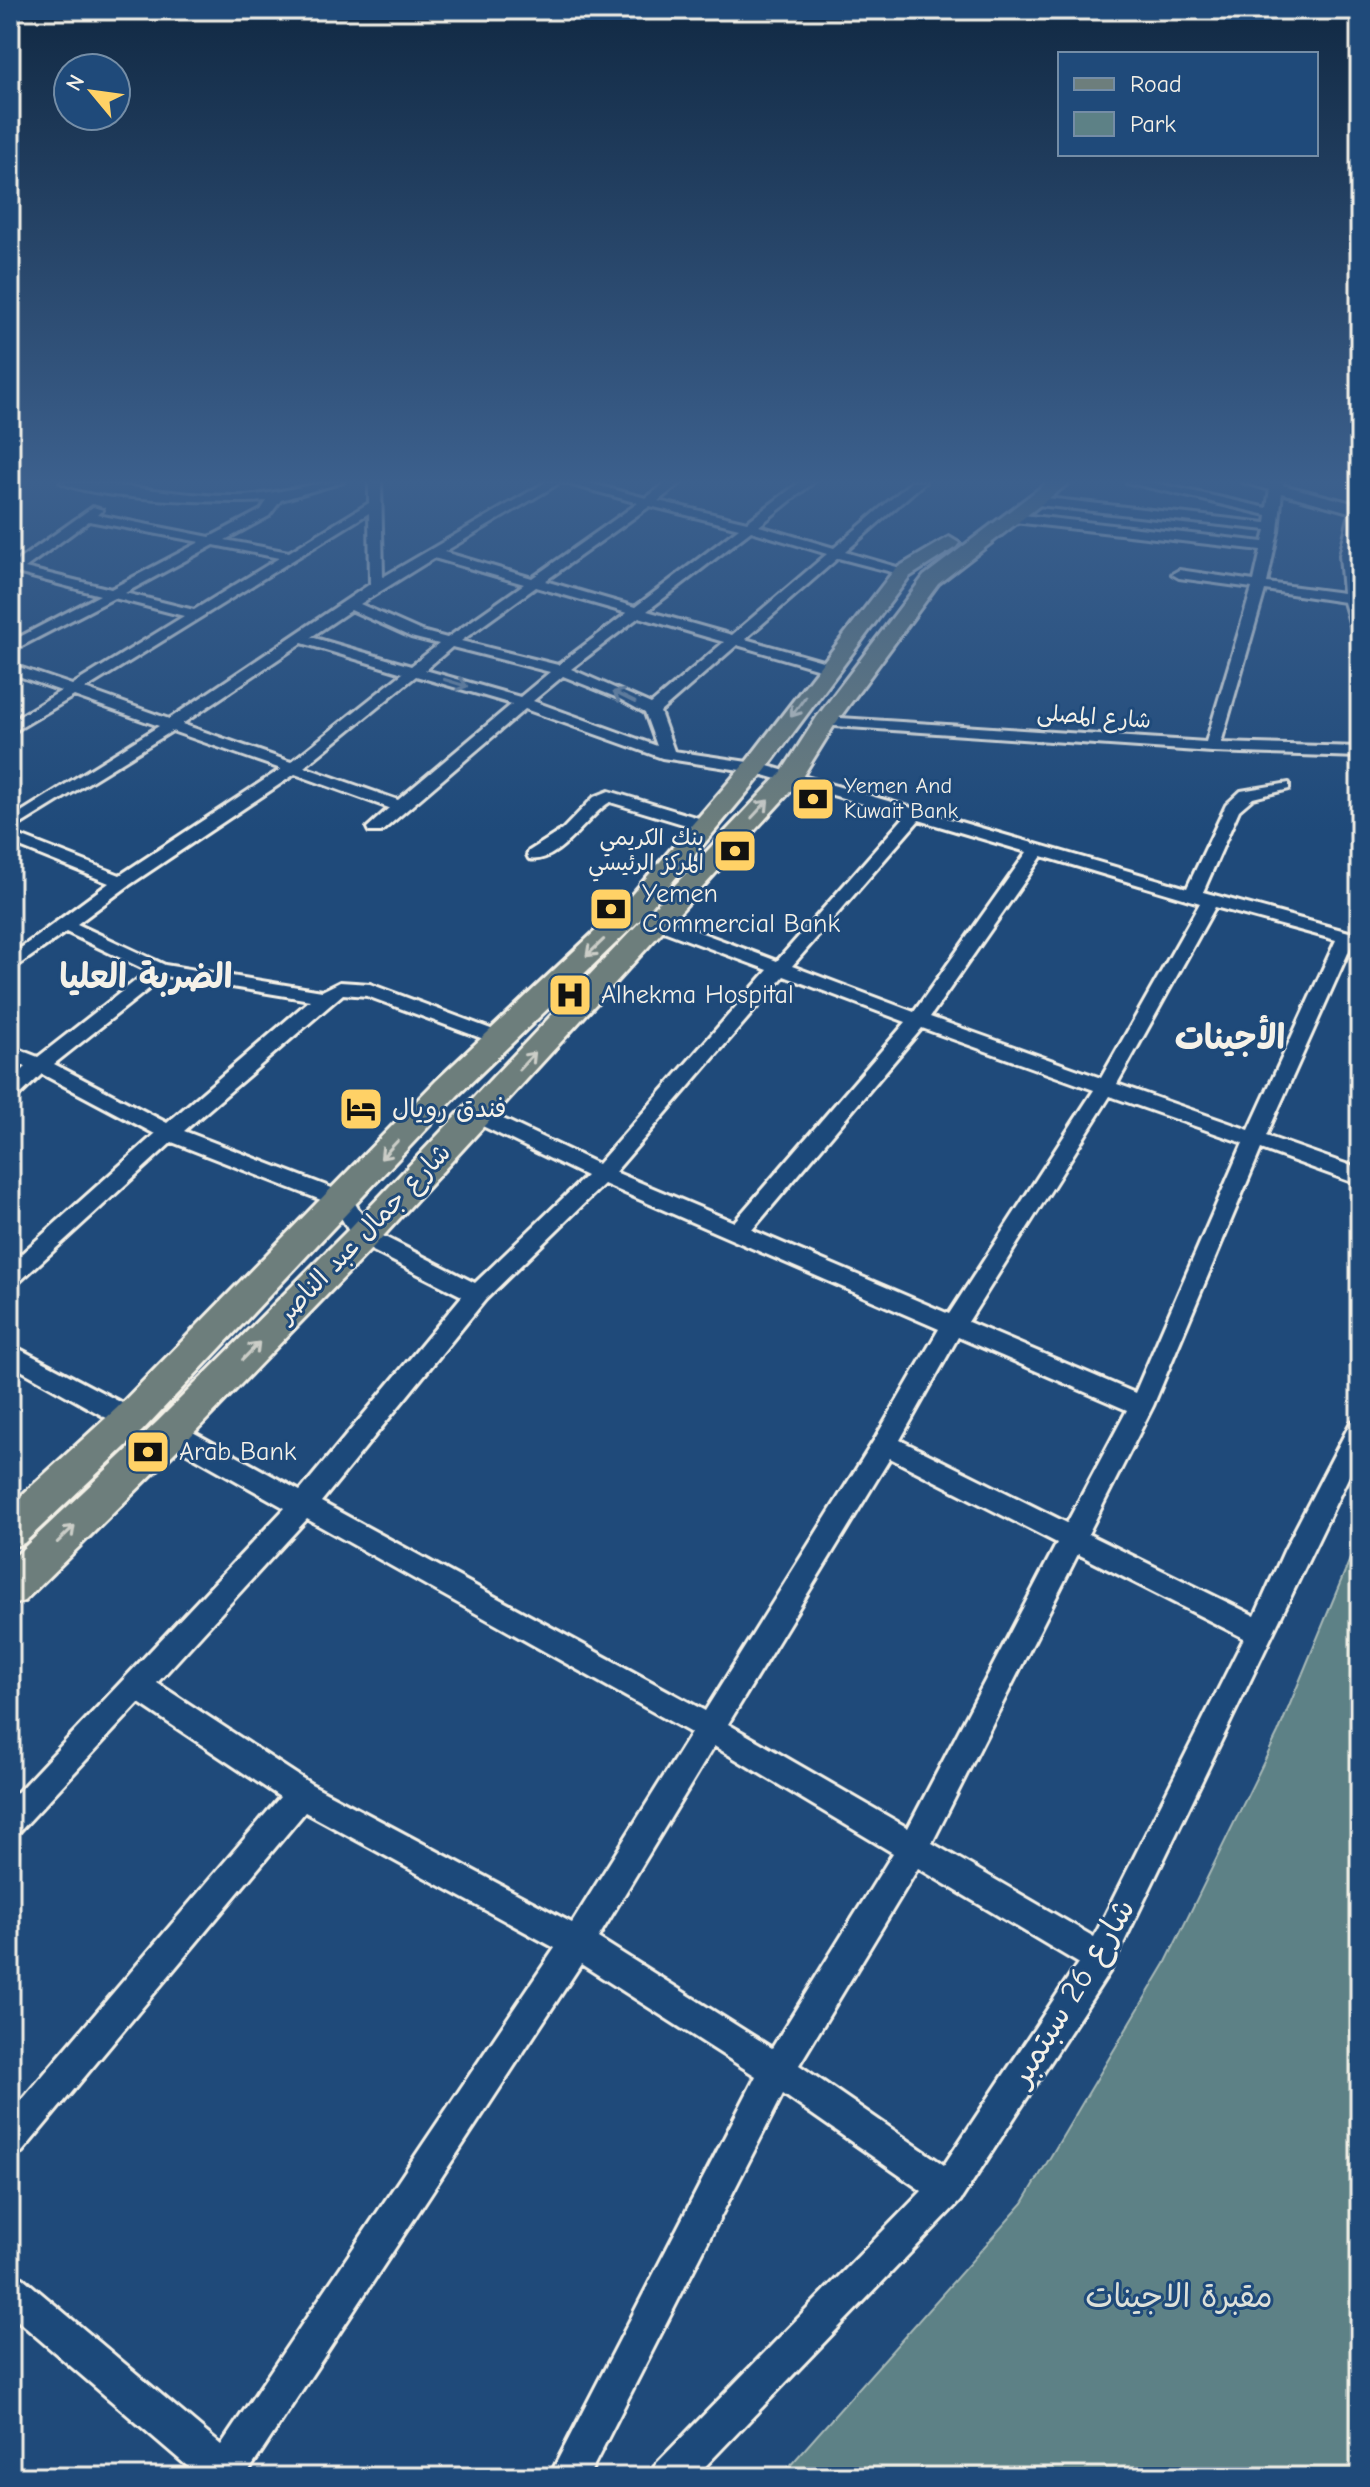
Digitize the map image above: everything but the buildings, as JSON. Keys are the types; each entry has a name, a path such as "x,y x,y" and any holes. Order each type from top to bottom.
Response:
{"main road":[{"name":"شارع جمال عبد الناصر","path":"10,1531 130,1419 447,1088 632,912 755,767 882,598"},
{"name":"شارع جمال عبد الناصر","path":"10,1588 171,1432 363,1236 790,777 825,722 918,598"}],"street":[{"path":"10,648 102,598"},
{"path":"135,598 197,615"},
{"path":"10,729 224,598"},
{"path":"10,826 169,726 361,598"},
{"path":"10,965 122,882 293,768 413,670 509,598"},
{"path":"590,598 828,667"},
{"path":"375,828 561,670 655,598"},
{"path":"652,711 783,598"},
{"path":"1212,747 1257,598"},
{"path":"1354,599 1360,633"},
{"path":"352,605 416,634 561,670 623,695 652,711 668,755"},
{"path":"300,638 523,703 668,755 755,767 1353,938 1255,1138 1141,1406 914,1847 777,2070 568,2477"},
{"path":"10,668 400,806"},
{"name":"شارع المصلى","path":"825,722 1212,747 1360,752"},
{"path":"10,2291 225,2475 577,1943 885,1444 953,1326 1106,1086 1202,897 1232,808 1247,794 1283,786"},
{"path":"535,855 568,834 600,800 609,796 706,826"},
{"path":"10,1821 303,1506 477,1294 601,1174 917,812"},
{"path":"10,837 122,882"},
{"path":"737,1233 918,1020 1038,849"},
{"path":"656,922 918,1020 1360,1177"},
{"path":"62,924 161,970 325,997"},
{"path":"10,1093 40,1065 161,970"},
{"path":"10,1277 169,1133 325,997 340,988 370,990 500,1039"},
{"path":"10,1052 169,1133 342,1200 363,1236 477,1294"},
{"path":"477,1115 601,1174 1141,1406"},
{"path":"10,1353 130,1419"},
{"name":"شارع 26 سبتمبر","path":"669,2477 948,2189 1100,1958 1261,1633 1294,1557 1360,1429"},
{"path":"171,1432 711,1729 1100,1958"},
{"path":"885,1444 1261,1633"},
{"path":"137,1686 301,1794 577,1943 777,2070 948,2189"},
{"path":"10,2140 301,1794"}],"green space":[{"name":"مقبرة الاجينات","path":"1360,1535 1360,2477 780,2477 1023,2203 1165,1964 1278,1733"}],"place":[{"name":"Yemen And Kuwait Bank","path":"813,799"},
{"name":"بنك الكريمي المركز الرئيسي","path":"735,851"},
{"name":"Yemen Commercial Bank","path":"611,909"},
{"name":"Alhekma Hospital","path":"570,995"},
{"name":"فندق رويال","path":"361,1109"},
{"name":"Arab Bank","path":"148,1452"}],"district":[{"name":"الضربة العليا","path":"146,977"},
{"name":"الأجينات","path":"1230,1038"}]}
